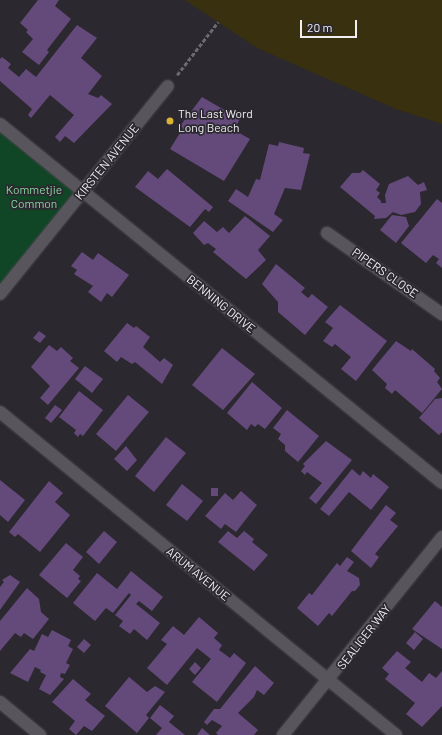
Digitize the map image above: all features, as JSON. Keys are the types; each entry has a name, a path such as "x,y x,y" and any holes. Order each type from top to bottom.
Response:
{"street":[{"name":"KIRSTEN AVENUE","path":"0,294 168,86"},
{"name":"BENNING DRIVE","path":"0,124 442,483"},
{"name":"PIPERS CLOSE","path":"327,233 442,314"},
{"name":"ARUM AVENUE","path":"0,412 396,735"},
{"name":"SEALIGER WAY","path":"283,735 329,681 442,537"},
{"path":"0,702 40,735"}],"path":[{"path":"168,86 218,22"}],"green space":[{"name":"Kommetjie Common","path":"0,124 83,192 0,294"}],"sand":[{"path":"185,0 442,0 442,124 396,109 257,48"}],"building":[{"path":"38,0 59,0 55,6 71,19 47,50 49,52 39,65 22,52 33,39 26,32 28,30 20,23"},
{"path":"77,25 97,38 81,58 102,76 88,94 98,98 101,95 112,104 74,143 65,136 60,142 55,137 74,115 50,95 31,118 28,115 32,109 0,81 0,59 2,57 11,64 8,68 19,77 26,69 36,77"},
{"path":"202,97 240,119 234,130 250,139 224,181 170,149 183,128 180,126"},
{"path":"279,142 304,148 303,153 310,154 301,190 285,188 274,214 283,220 273,232 228,201 236,189 248,197 256,179 260,180 269,144 278,146"},
{"path":"167,169 213,207 209,212 205,209 190,227 135,187 148,171 158,179"},
{"path":"363,170 380,184 376,190 380,193 377,197 381,203 386,203 385,195 389,184 408,176 418,185 424,182 427,190 420,192 421,204 415,212 401,215 393,212 386,218 374,219 375,216 340,187 352,173 360,173"},
{"path":"437,199 442,203 442,268 436,263 439,259 433,255 426,263 401,243"},
{"path":"392,215 406,217 409,226 396,243 380,230"},
{"path":"245,216 270,236 258,250 266,260 246,279 213,252 216,249 208,243 204,245 193,233 204,221 217,232 223,227 229,233"},
{"path":"82,252 93,260 98,253 129,275 112,297 107,293 101,302 88,292 93,286 74,274 77,270 71,266"},
{"path":"276,264 305,288 301,292 308,298 312,294 328,307 305,335 278,312 278,302 262,284"},
{"path":"340,305 387,341 356,381 341,369 351,357 335,344 332,347 323,341 333,328 325,322"},
{"path":"127,323 134,328 136,326 150,337 143,347 160,362 164,358 173,365 162,384 135,362 132,364 121,357 117,362 104,351"},
{"path":"39,331 46,336 40,343 33,338"},
{"path":"396,341 411,351 412,349 435,369 434,371 440,378 437,382 442,389 422,413 395,390 392,394 385,388 387,384 372,370"},
{"path":"49,345 57,351 61,347 73,358 70,361 79,368 48,405 40,398 50,386 31,367"},
{"path":"222,348 255,374 223,410 192,385"},
{"path":"85,366 103,379 92,393 75,379"},
{"path":"252,382 282,408 265,429 258,424 255,427 251,424 247,430 227,413"},
{"path":"79,391 103,410 83,436 80,434 78,437 74,433 76,430 59,417"},
{"path":"128,395 149,412 116,451 96,434"},
{"path":"442,398 442,432 439,435 419,418 435,399"},
{"path":"55,405 62,410 51,423 45,418"},
{"path":"287,410 319,436 298,462 285,451 285,445 278,439 281,434 273,428"},
{"path":"166,437 186,453 154,492 135,476"},
{"path":"326,441 352,460 316,504 309,498 322,483 307,472 305,475 301,471 305,466 303,464"},
{"path":"126,446 137,460 127,471 114,459"},
{"path":"352,469 360,476 363,471 371,478 373,474 389,487 371,510 349,492 329,516 320,509"},
{"path":"0,480 25,500 8,522 0,515"},
{"path":"49,481 63,493 55,502 70,515 40,552 18,534 15,537 9,532"},
{"path":"182,484 203,501 187,521 166,505"},
{"path":"211,488 218,488 218,496 211,496"},
{"path":"241,491 257,505 236,532 225,524 221,529 205,516 225,493 233,500"},
{"path":"386,505 396,513 390,520 398,526 375,554 379,557 371,568 351,551"},
{"path":"104,531 117,542 99,564 86,552"},
{"path":"228,531 237,538 244,531 254,539 252,542 268,555 254,571 218,542"},
{"path":"66,543 83,557 73,570 80,576 78,579 81,581 67,598 39,575"},
{"path":"347,557 354,562 347,571 359,578 360,585 355,591 352,591 332,616 329,613 318,626 297,608 309,593 312,595 337,563 340,566"},
{"path":"131,571 163,597 152,611 139,601 136,604 160,623 147,640 134,629 130,634 119,626 123,621 115,615 131,595 129,593 113,613 106,608 95,621 73,603 97,573 117,589"},
{"path":"10,575 20,582 0,610 0,587 4,582 2,580"},
{"path":"27,588 39,599 41,612 49,619 33,639 24,633 21,637 15,633 0,651 0,621"},
{"path":"435,601 442,607 442,649 412,629"},
{"path":"199,617 218,633 214,638 222,645 219,650 230,658 234,653 246,663 217,702 192,682 211,659 197,648 167,685 147,668 167,644 161,640 173,626 184,635"},
{"path":"52,630 71,640 68,646 73,649 66,663 70,665 65,674 61,673 60,677 64,679 50,695 39,689 46,675 40,672 41,670 35,667 28,682 10,673 30,649 34,651 42,634 48,637"},
{"path":"415,632 423,639 414,650 406,643"},
{"path":"84,639 91,645 84,653 77,647"},
{"path":"397,651 411,662 405,668 422,682 429,673 436,678 442,671 442,706 422,727 406,714 415,703 385,679 389,674 382,668"},
{"path":"195,662 201,668 195,675 189,669"},
{"path":"255,666 274,683 264,695 257,690 254,697 238,713 258,730 254,735 218,735 216,733 222,726 212,720 207,725 204,722 214,709 220,709"},
{"path":"129,677 147,692 155,686 165,692 146,715 149,718 137,733 105,706"},
{"path":"73,679 91,694 85,700 105,716 92,731 84,726 76,735 69,729 75,721 52,702"},
{"path":"160,705 174,716 169,722 185,735 156,735 162,728 150,718"},
{"path":"202,728 210,735 197,735"}],"place":[{"name":"The Last Word Long Beach","path":"170,121"}]}
